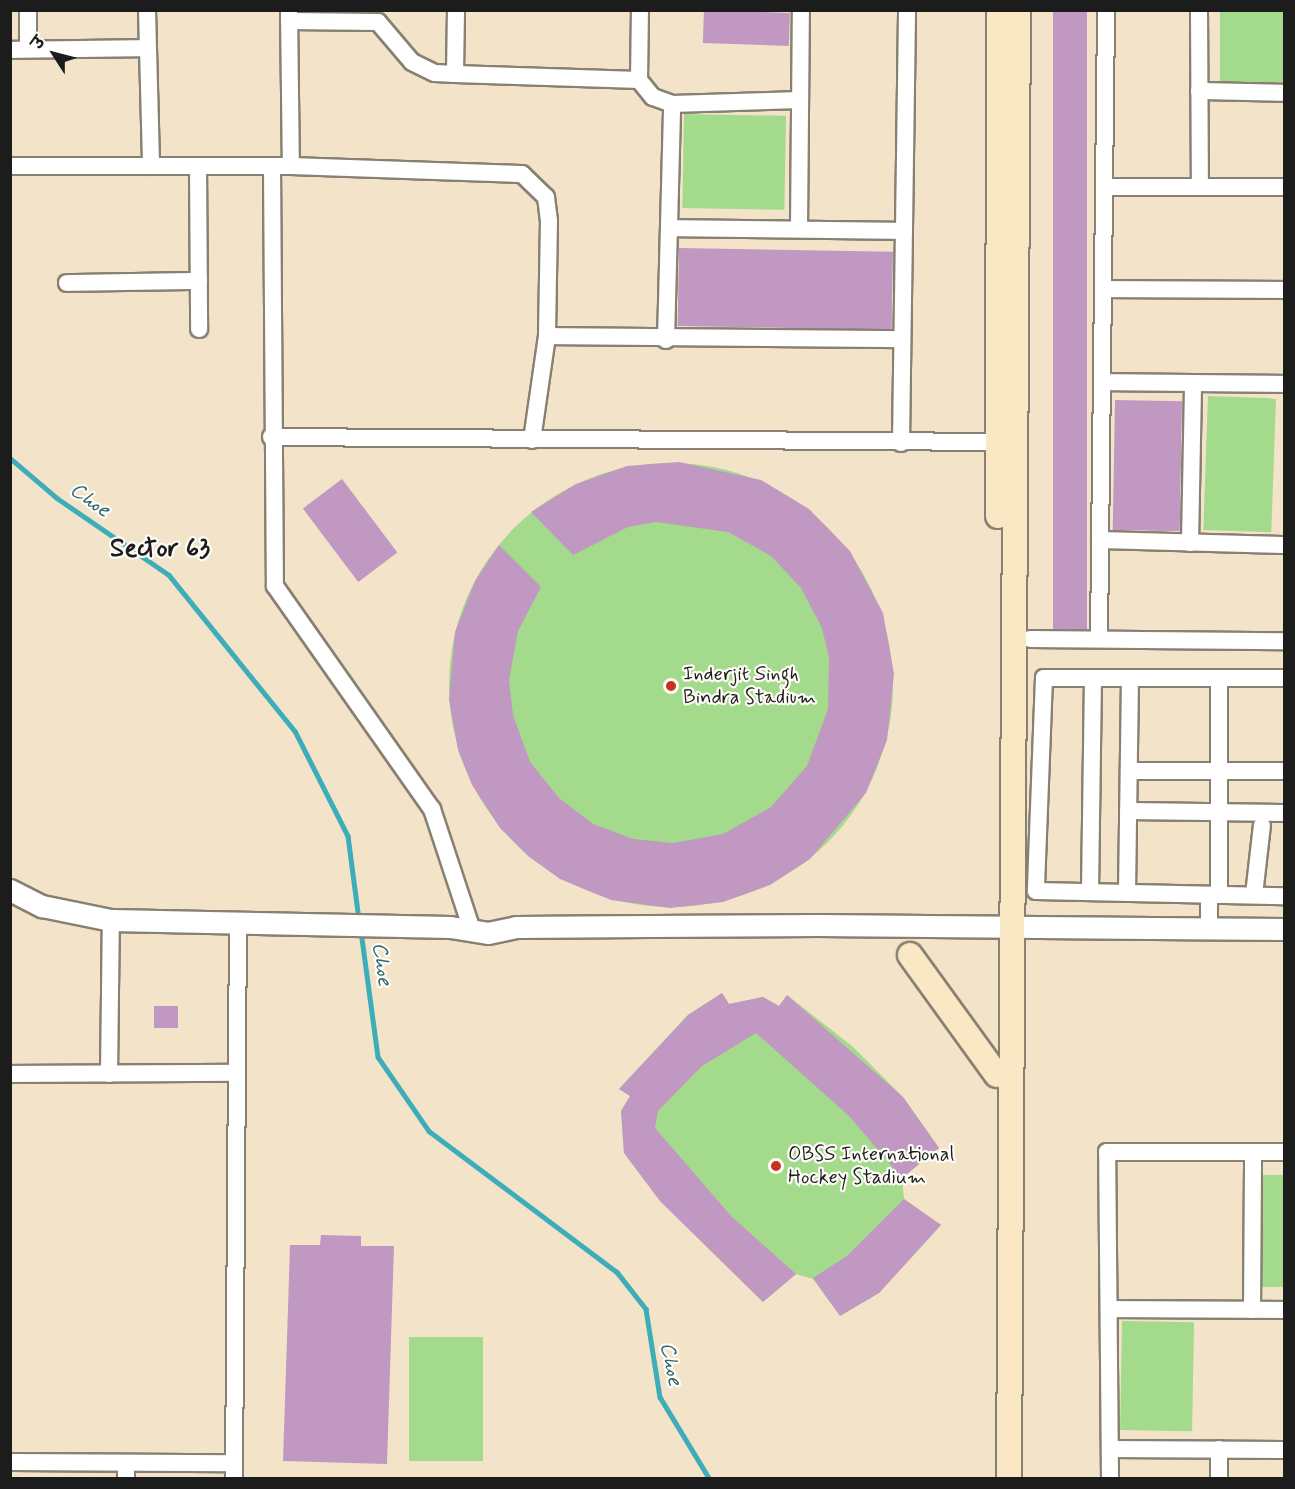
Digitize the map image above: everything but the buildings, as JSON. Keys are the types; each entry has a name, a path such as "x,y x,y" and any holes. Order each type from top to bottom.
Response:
{"main road":[{"path":"999,10 998,442 1009,1479"},
{"path":"994,1479 997,1075 1004,925 1018,10"},
{"path":"910,955 997,1075"}],"street":[{"path":"28,10 28,49"},
{"path":"147,10 151,166"},
{"path":"455,74 456,10"},
{"path":"640,10 639,80 652,98 672,104 800,100"},
{"path":"799,227 801,10"},
{"path":"901,443 907,10"},
{"path":"1099,639 1106,10"},
{"path":"1199,10 1200,187"},
{"path":"291,166 289,16 361,16 390,30 412,62 435,73 639,80"},
{"path":"10,50 147,48"},
{"path":"1199,91 1284,93"},
{"path":"666,340 672,104"},
{"path":"10,166 291,166 497,170 533,181 546,197 549,219 547,336 532,440"},
{"path":"198,166 199,329"},
{"path":"272,166 271,437 279,595 432,809 472,930"},
{"path":"1104,187 1284,187"},
{"path":"669,228 799,227 904,231"},
{"path":"67,283 199,281"},
{"path":"1103,289 1284,290"},
{"path":"547,336 666,340 902,339"},
{"path":"1102,382 1284,384"},
{"path":"1190,543 1193,383"},
{"path":"271,437 998,442"},
{"path":"1100,540 1284,545"},
{"path":"1030,639 1284,641"},
{"path":"1284,678 1044,678 1036,891 1284,896"},
{"path":"1090,892 1093,678"},
{"path":"1127,893 1130,678"},
{"path":"1209,928 1214,895 1219,812 1220,678"},
{"path":"1129,771 1284,771"},
{"path":"1128,810 1284,813"},
{"path":"1254,896 1262,825"},
{"path":"10,890 42,906 111,920 450,927 472,930 1004,925 1284,928"},
{"path":"109,1074 111,920"},
{"path":"10,1462 126,1471 234,1471 238,923"},
{"path":"10,1074 237,1073"},
{"path":"1110,1479 1112,1309 1107,1152 1284,1152"},
{"path":"1252,1310 1253,1152"},
{"path":"1112,1309 1284,1310"},
{"path":"1110,1449 1284,1450"},
{"path":"1219,1449 1219,1479"}],"green space":[{"path":"1220,11 1284,11 1284,82 1220,82"},
{"path":"684,114 786,116 784,210 682,208"},
{"path":"1208,396 1276,398 1271,532 1203,530"},
{"name":"Inderjit Singh Bindra Stadium","path":"671,463 714,468 756,480 794,501 828,528 867,580 876,600 888,642 893,685 888,728 876,770 855,808 828,842 776,881 756,890 714,902 671,907 628,902 586,890 548,869 514,842 475,790 466,770 454,728 449,685 454,642 466,600 487,562 514,528 566,489 586,480 628,468"},
{"name":"OBSS International Hockey Stadium","path":"722,993 729,1004 763,997 779,1006 787,995 852,1046 903,1097 939,1148 902,1178 904,1199 941,1225 879,1293 840,1316 813,1279 796,1274 763,1302 660,1201 624,1153 621,1111 630,1096 619,1089 688,1015"},
{"path":"1261,1175 1284,1175 1284,1287 1261,1287"},
{"path":"1122,1321 1194,1322 1192,1431 1120,1430"},
{"path":"409,1337 483,1337 483,1461 409,1461"}],"waterway":[{"name":"Choe","path":"10,458 57,498 169,575 295,731 348,836 359,920"},
{"name":"Choe","path":"361,931 378,1057 429,1131 617,1272 646,1309 660,1397 709,1478"}],"place":[{"name":"Inderjit Singh Bindra Stadium","path":"671,686"},
{"name":"OBSS International Hockey Stadium","path":"776,1166"}],"district":[{"name":"Sector 63","path":"160,550"}]}
